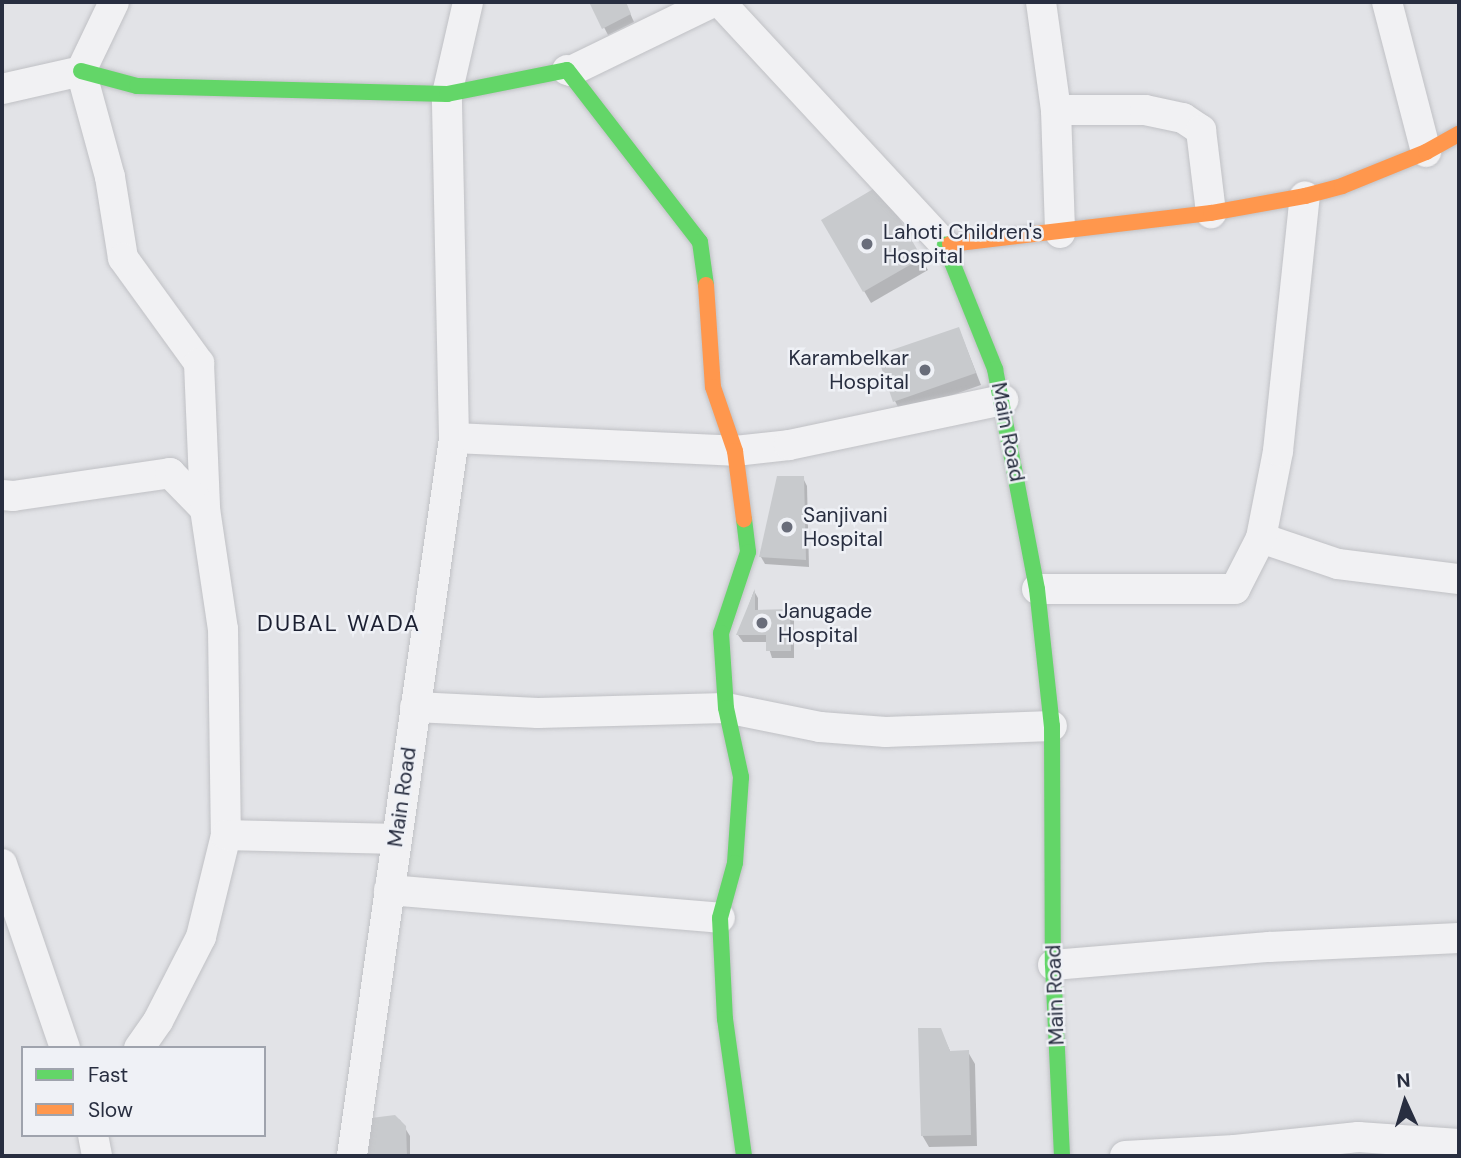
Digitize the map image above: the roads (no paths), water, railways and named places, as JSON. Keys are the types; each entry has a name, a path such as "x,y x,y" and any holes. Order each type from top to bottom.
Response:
{"street":[{"path":"114,2 81,71 110,177 123,258 199,363 205,509 223,629 226,835 201,937 158,1021 140,1046"},
{"name":"Main Road","path":"352,1156 454,438 447,94 468,2"},
{"path":"2,89 81,71 137,86 447,94 570,71 713,2"},
{"path":"720,2 945,245 1211,213 1305,196 1342,186 1426,152 1459,134"},
{"path":"1041,2 1056,110 1060,233"},
{"path":"1387,2 1426,152"},
{"path":"567,70 700,242 711,326 713,387 735,451 748,552 721,633 726,708 741,777 735,863 720,918 725,1019 744,1156"},
{"path":"1056,110 1145,110 1183,118 1200,130 1211,213"},
{"path":"1037,589 1235,589 1261,538 1278,451 1305,196"},
{"name":"Main Road","path":"945,245 995,369 1037,589 1052,726 1053,965 1062,1156"},
{"path":"454,438 735,451 789,444 1003,400"},
{"path":"2,495 13,496 170,473 205,509"},
{"path":"1261,538 1338,564 1459,579"},
{"path":"415,707 538,713 726,708 820,727 886,732 1052,726"},
{"path":"226,835 396,839"},
{"path":"2,864 64,1046"},
{"path":"389,890 720,918"},
{"path":"1053,965 1269,947 1459,938"},
{"path":"93,1137 97,1156"},
{"path":"1125,1156 1235,1150 1357,1137 1424,1149 1459,1144"}],"place":[{"name":"Lahoti Children's Hospital","path":"867,244"},
{"name":"Karambelkar Hospital","path":"925,370"},
{"name":"Sanjivani Hospital","path":"787,527"},
{"name":"Janugade Hospital","path":"762,623"}],"district":[{"name":"DUBAL WADA","path":"339,623"}]}
